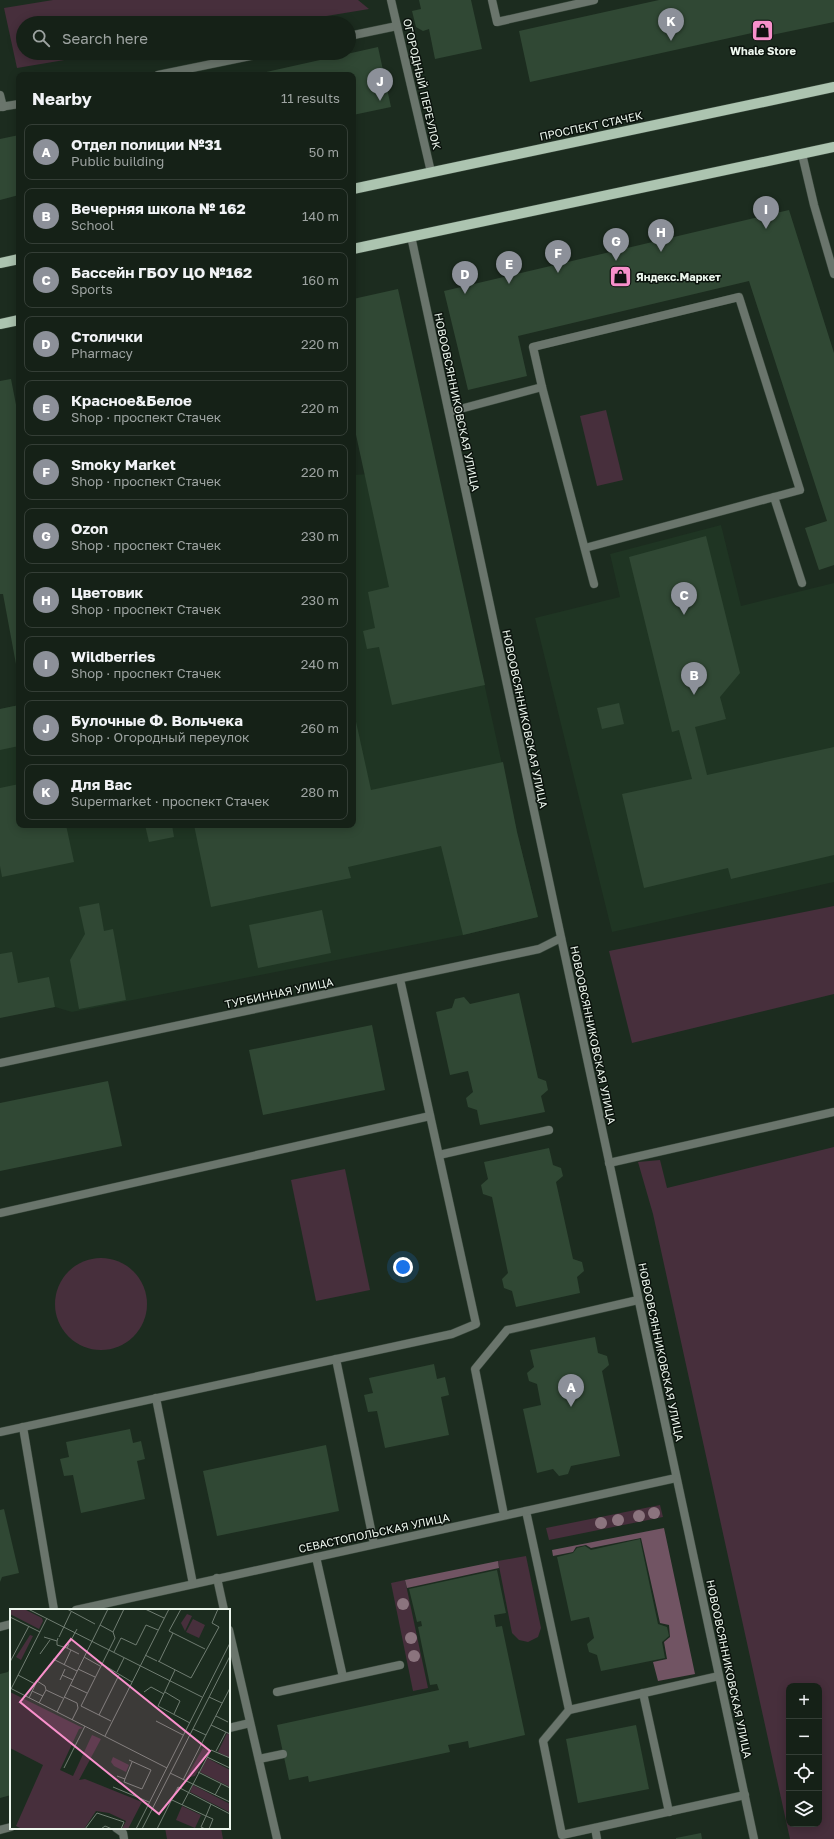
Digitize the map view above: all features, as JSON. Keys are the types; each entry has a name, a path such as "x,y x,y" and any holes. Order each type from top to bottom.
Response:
{"main road":[{"name":"ПРОСПЕКТ СТАЧЕК","path":"356,188 834,87"},
{"path":"356,248 834,147"},
{"path":"0,263 16,260"},
{"path":"0,324 16,321"}],"street":[{"name":"ОГОРОДНЫЙ ПЕРЕУЛОК","path":"391,0 431,172"},
{"path":"492,0 497,22 594,0"},
{"path":"356,35 397,26"},
{"path":"173,72 231,60"},
{"path":"0,95 1,107 16,104"},
{"path":"802,154 814,205 834,274"},
{"name":"НОВООВСЯННИКОВСКАЯ УЛИЦА","path":"411,236 754,1839"},
{"path":"585,548 800,490 739,297 533,347 542,387 594,584"},
{"path":"449,412 542,387"},
{"path":"774,497 802,583"},
{"name":"ТУРБИННАЯ УЛИЦА","path":"0,1063 539,949 561,938"},
{"path":"0,1432 452,1334 476,1324 400,979"},
{"path":"609,1163 834,1112"},
{"path":"0,1212 430,1116"},
{"path":"439,1155 549,1130"},
{"path":"504,1516 475,1369 507,1330 638,1300"},
{"path":"336,1359 374,1544"},
{"path":"156,1398 192,1584"},
{"path":"23,1427 54,1609"},
{"name":"СЕВАСТОПОЛЬСКАЯ УЛИЦА","path":"80,1609 676,1478"},
{"path":"526,1511 569,1710"},
{"path":"316,1557 343,1677"},
{"path":"217,1578 224,1609"},
{"path":"0,1627 10,1624"},
{"path":"230,1634 277,1839"},
{"path":"277,1692 400,1665"},
{"path":"719,1676 569,1710 543,1741 562,1836 745,1795"},
{"path":"643,1693 669,1812"},
{"path":"230,1728 250,1723"},
{"path":"259,1759 283,1754"},
{"path":"0,1830 10,1827"},
{"path":"595,1828 597,1839"},
{"path":"117,1829 123,1833 124,1839"}],"shaded area":[{"path":"53,0 358,0 369,9 326,16 16,16 16,60 64,60 17,68 4,8"},
{"path":"606,410 623,480 597,486 580,416"},
{"path":"437,470 517,832 538,917 463,935 72,1012 55,1007 0,1017 0,709 16,706 16,828 356,828 356,475"},
{"path":"721,525 741,606 834,583 834,882 612,932 535,618 620,597 610,554"},
{"path":"834,906 834,994 632,1043 609,951"},
{"path":"834,1147 834,1839 790,1839 787,1827 822,1827 822,1683 786,1683 786,1821 653,1214 638,1162 660,1160 667,1188"},
{"path":"345,1169 370,1290 316,1301 291,1180"},
{"path":"92,1258 110,1258 127,1265 140,1278 147,1295 147,1313 140,1330 127,1343 110,1350 92,1350 75,1343 62,1330 55,1313 55,1295 62,1278 75,1265"},
{"path":"660,1505 663,1517 549,1540 546,1528"},
{"path":"664,1528 695,1674 658,1681 653,1662 667,1659 664,1642 670,1637 669,1625 660,1623 641,1538 591,1548 586,1545 576,1547 573,1552 553,1556 552,1550"},
{"path":"526,1556 541,1628 538,1637 528,1642 519,1640 512,1633 498,1561"},
{"path":"498,1561 499,1568 407,1588 405,1580"},
{"path":"405,1580 428,1688 413,1691 391,1583"},
{"path":"165,1829 221,1829 223,1839 167,1839"}],"building":[{"path":"419,0 471,0 482,49 435,59 429,29 423,31 416,27 412,11 421,9"},
{"path":"659,0 834,0 834,22 753,39 752,33 530,82 519,31"},
{"path":"378,47 391,107 356,114 356,72 266,72 320,60 356,60 356,52"},
{"path":"16,136 16,196 0,200 0,139"},
{"path":"789,210 834,353 834,565 819,570 805,528 827,521 749,281 518,336 527,376 468,390 444,291"},
{"path":"398,289 485,685 392,705 379,647 367,649 363,631 375,628 368,592 389,587 356,435 356,298"},
{"path":"11,379 16,405 16,664 3,594 0,594 0,381"},
{"path":"706,536 740,673 720,697 726,719 695,727 707,775 834,747 834,855 731,879 728,868 644,888 622,794 692,779 679,730 672,732 629,557"},
{"path":"619,703 624,724 602,729 597,708"},
{"path":"16,706 16,747 0,750 0,709"},
{"path":"356,722 371,790 503,762 517,832 538,917 463,935 441,846 348,867 351,878 211,907 195,828 356,828"},
{"path":"16,785 16,828 67,828 74,862 2,877 0,866 0,788"},
{"path":"146,828 172,828 174,837 149,842"},
{"path":"99,903 104,931 113,929 126,1000 79,1009 70,960 85,934 79,907"},
{"path":"322,910 331,953 258,968 249,925"},
{"path":"12,952 18,983 49,977 55,1007 0,1018 0,954"},
{"path":"519,993 538,1078 546,1081 548,1090 541,1096 545,1112 480,1125 477,1110 468,1107 466,1098 473,1092 468,1071 450,1075 436,1012 452,1008 455,999 464,997 470,1004"},
{"path":"372,1025 385,1090 263,1115 249,1050"},
{"path":"108,1081 122,1146 0,1171 0,1103"},
{"path":"549,1148 553,1165 561,1168 563,1176 556,1182 573,1259 582,1262 584,1271 577,1277 580,1293 516,1307 512,1291 504,1288 502,1279 508,1273 492,1197 483,1194 481,1185 488,1179 484,1162"},
{"path":"595,1337 598,1353 607,1356 609,1365 602,1371 620,1456 571,1466 568,1474 559,1476 553,1469 537,1473 523,1409 541,1405 537,1384 529,1381 527,1373 534,1367 530,1350"},
{"path":"434,1364 437,1379 445,1377 449,1395 441,1397 449,1435 385,1448 377,1411 368,1412 364,1395 373,1393 369,1378"},
{"path":"130,1429 133,1443 141,1441 145,1459 137,1461 145,1499 81,1513 73,1475 64,1476 60,1459 69,1457 66,1442"},
{"path":"326,1445 339,1511 217,1536 203,1471"},
{"path":"4,1509 19,1573 2,1577 0,1582 0,1510"},
{"path":"640,1539 658,1624 667,1627 669,1636 662,1642 665,1658 601,1671 597,1655 589,1652 587,1644 594,1638 589,1617 571,1621 557,1557 573,1553 577,1548 585,1546 591,1550"},
{"path":"497,1570 506,1613 494,1615 496,1627 502,1626 525,1735 469,1748 468,1741 448,1745 450,1752 309,1782 308,1776 289,1780 277,1725 439,1690 437,1684 430,1685 418,1627 422,1626 421,1621 417,1622 409,1589"},
{"path":"10,1667 10,1795 0,1798 0,1674 8,1672"},
{"path":"636,1725 649,1789 578,1803 566,1739"},
{"path":"701,1833 702,1839 676,1839 676,1838"}],"place":[{"name":"Whale Store","path":"763,31"},
{"name":"Для Вас","path":"671,41"},
{"name":"Булочные Ф. Вольчека","path":"380,101"},
{"name":"Wildberries","path":"766,229"},
{"name":"Цветовик","path":"661,252"},
{"name":"Ozon","path":"616,261"},
{"name":"Smoky Market","path":"558,273"},
{"name":"Яндекс.Маркет","path":"621,277"},
{"name":"Красное&Белое","path":"509,284"},
{"name":"Столички","path":"465,294"},
{"name":"Бассейн ГБОУ ЦО №162","path":"684,615"},
{"name":"Вечерняя школа № 162","path":"694,695"},
{"name":"Отдел полиции №31","path":"571,1407"}]}
